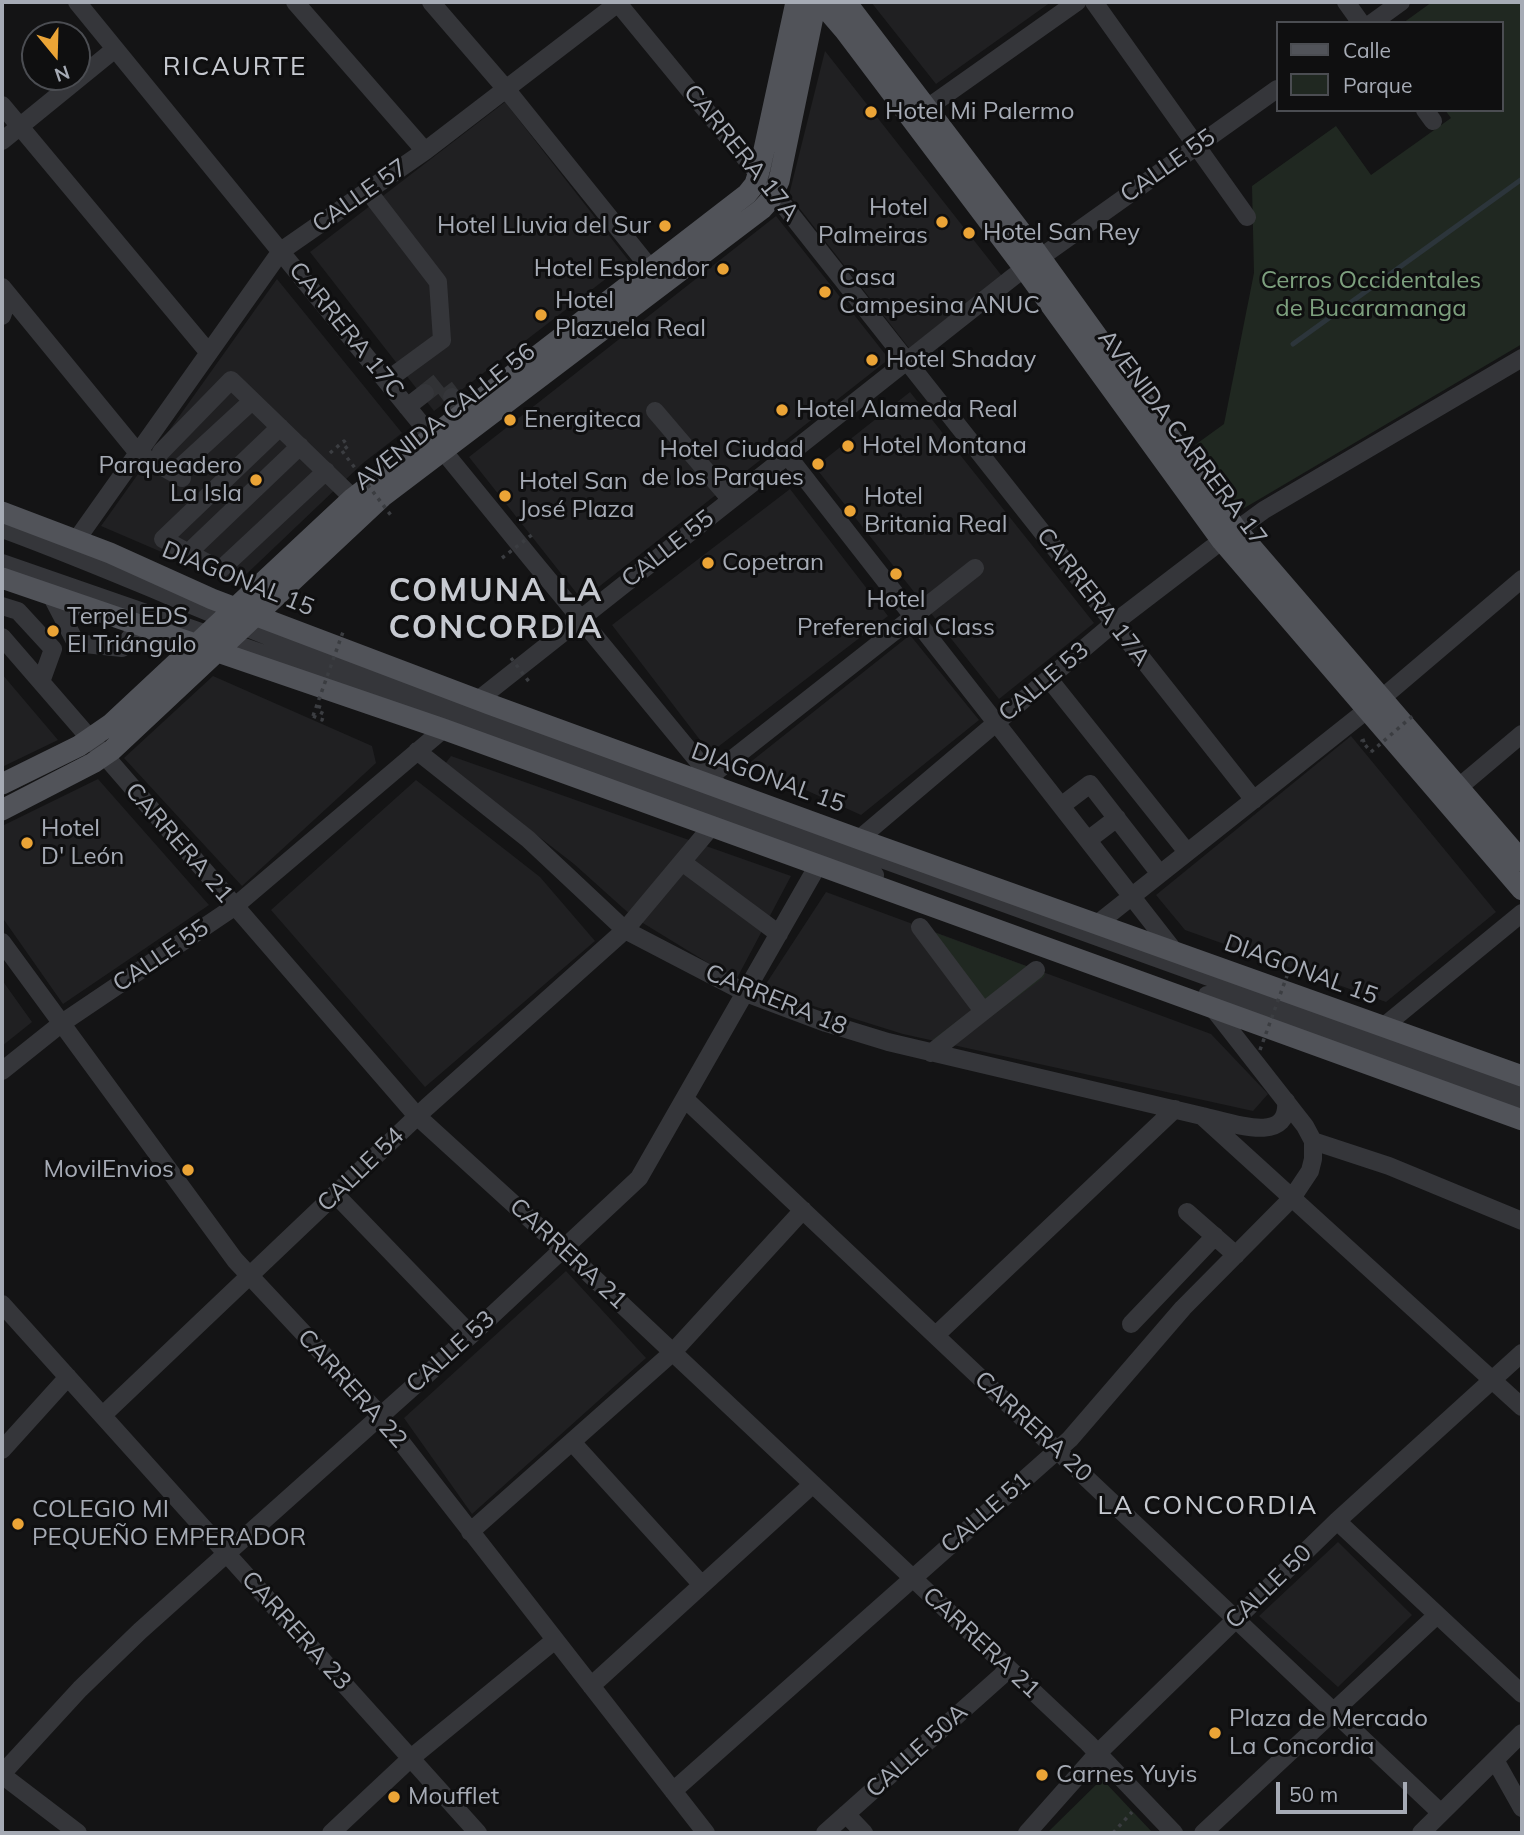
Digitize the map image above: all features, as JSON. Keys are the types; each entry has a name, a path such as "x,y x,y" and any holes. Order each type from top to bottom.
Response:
{"main road":[{"name":"AVENIDA CALLE 56","path":"2,784 90,739 122,714 227,630 364,512 437,444 458,404 650,268 747,194 759,174 796,2"},
{"name":"AVENIDA CALLE 56","path":"2,810 104,756 122,742 353,498 437,444 762,209 774,193 782,171 818,2"},
{"name":"AVENIDA CARRERA 17","path":"818,2 845,31 1032,263"},
{"name":"AVENIDA CARRERA 17","path":"846,2 927,108 1032,263 1229,535 1375,703 1522,890"},
{"name":"DIAGONAL 15","path":"2,512 77,539 227,630 460,714 712,782 859,839 1522,1076"},
{"name":"DIAGONAL 15","path":"2,578 140,625 227,630 460,714 712,827 1522,1120"},
{"name":"AVENIDA CARRERA 17","path":"1375,703 1459,787 1522,861"}],"street":[{"name":"CARRERA 17C","path":"77,2 712,782"},
{"path":"295,2 425,151"},
{"path":"431,2 506,89 650,268"},
{"name":"CALLE 57","path":"77,539 281,251 425,151 618,2"},
{"name":"CARRERA 17A","path":"618,2 759,174 1254,800"},
{"path":"927,108 1077,2"},
{"path":"1094,2 1247,217"},
{"path":"1346,2 1360,21"},
{"path":"1374,21 1401,2"},
{"path":"2,141 116,49"},
{"name":"CALLE 55","path":"2,1071 62,1023 234,907 460,714 787,455 1032,263 1276,90"},
{"path":"2,105 209,353"},
{"path":"368,191 438,282 442,340 386,381"},
{"path":"2,316 4,292"},
{"path":"4,292 138,453 179,475"},
{"name":"CALLE 53","path":"859,839 1114,623 1229,535 1264,510 1522,358"},
{"path":"161,452 231,380 353,498"},
{"path":"407,407 425,393"},
{"path":"179,475 252,401"},
{"path":"655,411 731,500"},
{"path":"280,427 163,539 220,570 322,467"},
{"path":"149,437 179,475 203,499"},
{"path":"188,553 300,446"},
{"path":"787,455 1175,952"},
{"path":"2,529 61,550 227,630"},
{"path":"2,563 227,630"},
{"path":"712,782 975,568"},
{"path":"1097,924 1375,703 1522,579"},
{"path":"51,595 76,643 122,648 140,625"},
{"path":"2,606 18,611 53,649 41,682"},
{"name":"CARRERA 21","path":"2,637 417,1116 564,1250 1009,1669 1098,1754 1174,1833"},
{"path":"1049,679 1187,852"},
{"path":"460,714 1522,1090"},
{"path":"460,714 1128,967 1522,1108"},
{"path":"1459,787 1522,734"},
{"name":"CARRERA 18","path":"417,751 528,839 625,930 746,993 826,1023 932,1053 1262,1129 1273,1128 1283,1121 1287,1112 1286,1101"},
{"path":"1061,806 1090,784 1160,874"},
{"path":"1087,840 1117,818"},
{"name":"CALLE 54","path":"103,1415 417,1116 625,930 712,827"},
{"path":"682,862 779,934"},
{"name":"CALLE 53","path":"2,1775 80,1689 226,1553 564,1250 639,1178 818,865"},
{"path":"1383,1027 1522,913"},
{"path":"920,927 983,1011"},
{"name":"CARRERA 22","path":"2,942 226,1248 380,1415 706,1833"},
{"path":"932,1053 1036,970"},
{"path":"1212,1007 1305,1126 1313,1141 1389,1166 1522,1221"},
{"name":"CARRERA 20","path":"685,1099 1059,1450 1332,1713 1441,1813"},
{"path":"936,1335 1175,1109"},
{"name":"CARRERA 18","path":"1202,1116 1522,1407"},
{"name":"CALLE 51","path":"673,1791 1059,1450 1183,1308 1292,1198 1310,1171 1313,1141"},
{"path":"335,1194 471,1335"},
{"path":"470,1532 673,1352 803,1210"},
{"path":"1187,1212 1236,1255"},
{"path":"1131,1324 1215,1236"},
{"name":"CARRERA 23","path":"2,1304 478,1833"},
{"name":"CALLE 50","path":"1027,1833 1098,1754 1234,1620 1337,1521 1522,1353"},
{"path":"2,1450 68,1377"},
{"path":"572,1442 702,1585"},
{"path":"591,1686 813,1484"},
{"path":"1337,1521 1522,1694"},
{"path":"1203,1833 1437,1615"},
{"path":"331,1833 411,1758 555,1640"},
{"name":"CALLE 50A","path":"825,1833 1009,1669"},
{"path":"1421,1833 1522,1733"},
{"path":"1495,1760 1522,1808"},
{"path":"2,1775 78,1833"},
{"path":"846,1814 864,1833"}],"path":[{"path":"322,467 344,441 348,446 342,451 393,518"},
{"path":"502,558 533,534"},
{"path":"321,703 317,711 324,714 322,720 313,716 343,632"},
{"path":"511,658 530,682"},
{"path":"1376,743 1372,747 1364,739 1362,741 1371,751 1416,713"},
{"path":"1259,1050 1288,973"},
{"path":"1112,1833 1144,1802"}],"shaded area":[{"path":"871,2 1051,2 936,84"},
{"path":"825,51 1002,276 909,348 789,195"},
{"path":"505,102 629,261 434,411 310,252"},
{"path":"776,216 889,359 582,600 469,457"},
{"name":"Parqueadero La Isla","path":"277,279 402,433 363,463 236,584 101,526"},
{"path":"910,392 1094,623 999,699 815,467"},
{"path":"790,489 888,616 710,753 612,625"},
{"path":"910,635 979,720 861,815 748,764"},
{"path":"2,674 58,740 2,767"},
{"path":"213,676 372,746 376,763 242,886 124,758"},
{"path":"1351,736 1496,912 1386,1002 1185,930 1156,895"},
{"path":"451,756 791,876 736,980 633,917 574,864 445,764"},
{"path":"98,779 209,905 63,1004 2,917 2,826"},
{"path":"416,780 540,877 595,941 425,1087 271,910"},
{"path":"826,892 1211,1034 1268,1094 1253,1111 903,1034 762,990"},
{"path":"2,980 32,1022 2,1046"},
{"path":"566,1271 646,1358 472,1514 404,1418"},
{"path":"1338,1542 1412,1615 1338,1687 1259,1616"}],"green space":[{"name":"Cerros Occidentales de Bucaramanga","path":"1432,2 1522,2 1522,344 1241,510 1195,445 1224,424 1254,273 1252,186 1336,126 1371,175 1451,118 1446,112 1503,112 1503,21 1406,21"},
{"path":"914,925 1045,973 1044,977 953,1045 932,1040 973,1009"},
{"path":"1102,1779 1153,1833 1047,1833"}],"waterway":[{"path":"1293,344 1522,179"}],"tunnel":[{"path":"425,393 440,381 452,397"}],"place":[{"name":"Hotel Mi Palermo","path":"871,112"},
{"name":"Hotel Palmeiras","path":"942,222"},
{"name":"Hotel Lluvia del Sur","path":"665,226"},
{"name":"Hotel San Rey","path":"969,233"},
{"name":"Hotel Esplendor","path":"723,269"},
{"name":"Casa Campesina ANUC","path":"825,292"},
{"name":"Hotel Plazuela Real","path":"541,315"},
{"name":"Hotel Shaday","path":"872,360"},
{"name":"Hotel Alameda Real","path":"782,410"},
{"name":"Energiteca","path":"510,420"},
{"name":"Hotel Montana","path":"848,446"},
{"name":"Hotel Ciudad de los Parques","path":"818,464"},
{"name":"Parqueadero La Isla","path":"256,480"},
{"name":"Hotel San José Plaza","path":"505,496"},
{"name":"Hotel Britania Real","path":"850,511"},
{"name":"Copetran","path":"708,563"},
{"name":"Hotel Preferencial Class","path":"896,574"},
{"name":"Terpel EDS El Triángulo","path":"53,631"},
{"name":"Hotel D' León","path":"27,843"},
{"name":"MovilEnvios","path":"188,1170"},
{"name":"COLEGIO MI PEQUEÑO EMPERADOR","path":"18,1524"},
{"name":"Plaza de Mercado La Concordia","path":"1215,1733"},
{"name":"Carnes Yuyis","path":"1042,1775"},
{"name":"Moufflet","path":"394,1797"}],"district":[{"name":"RICAURTE","path":"235,67"},
{"name":"COMUNA LA CONCORDIA","path":"496,610"},
{"name":"LA CONCORDIA","path":"1208,1506"}]}
